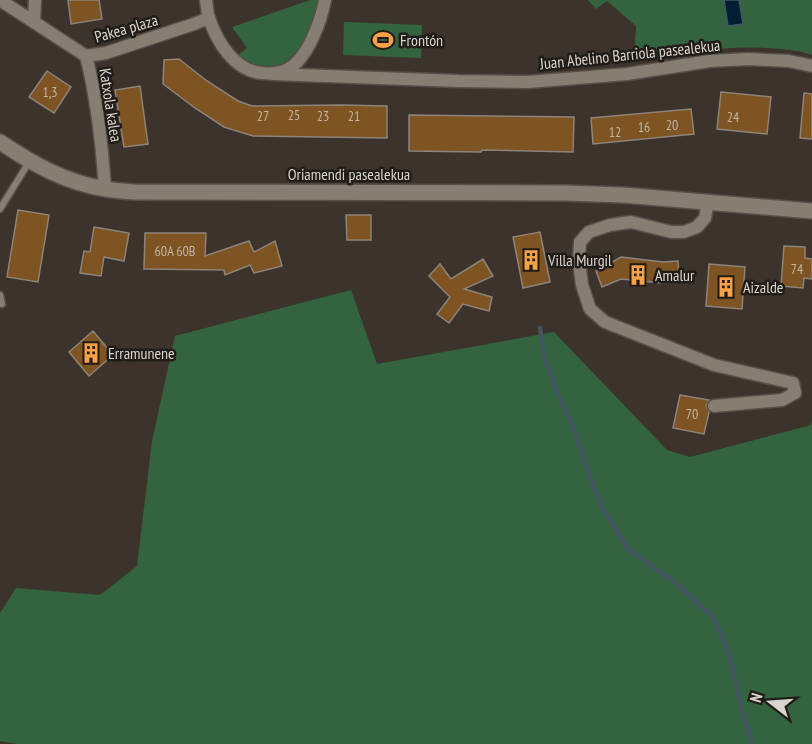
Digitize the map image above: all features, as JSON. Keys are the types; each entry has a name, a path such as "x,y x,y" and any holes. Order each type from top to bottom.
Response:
{"street":[{"name":"Katxola kalea","path":"0,0 86,56 92,79 105,189"},
{"path":"34,22 35,0"},
{"path":"206,0 209,18 222,45 237,63 254,72 272,74 288,69 299,60 316,31 325,0"},
{"name":"Pakea plaza","path":"86,56 209,18"},
{"name":"Juan Abelino Barriola pasealekua","path":"272,74 459,81 528,81 627,74 710,61 739,59 789,61 812,66"},
{"name":"Oriamendi pasealekua","path":"0,142 30,162 72,181 105,189 134,192 565,193 623,195 812,211"},
{"path":"708,202 705,218 697,226 684,232 672,232 631,222 610,225 589,232 580,242 579,261 582,285 590,309 605,322 714,365 793,383 795,393 782,400 714,406"}],"lane":[{"path":"0,209 30,162"},
{"path":"0,295 2,304"}],"green space":[{"path":"310,0 319,0 316,15 302,44 292,56 281,64 268,68 254,65 238,55 247,48 232,27"},
{"path":"588,0 812,0 812,55 788,50 743,48 707,50 634,61 636,26 607,1 596,9"},
{"name":"Frontón","path":"344,22 422,25 421,58 343,55"},
{"path":"351,290 377,364 554,332 667,450 690,457 811,425 812,420 812,744 16,744 0,741 0,613 16,588 100,595 137,566 152,441 175,336"}],"water":[{"path":"724,0 739,0 743,24 728,26"}],"building":[{"path":"68,0 99,0 102,19 71,24"},
{"path":"179,59 238,101 252,106 387,106 387,138 253,136 224,127 163,84 164,60"},
{"path":"47,71 71,87 54,113 29,97"},
{"path":"140,86 148,144 124,147 115,90"},
{"path":"721,92 771,97 767,134 717,129"},
{"path":"804,93 812,94 812,139 800,138"},
{"path":"691,109 694,134 593,144 591,118"},
{"path":"409,115 574,117 573,152 409,151"},
{"path":"18,210 49,215 38,282 7,277"},
{"path":"346,215 371,215 371,240 347,240"},
{"path":"94,227 129,233 124,261 104,257 101,276 80,273 84,251 90,252"},
{"name":"Villa Murgil","path":"540,232 550,282 523,288 513,237"},
{"path":"145,233 206,233 205,256 249,241 254,252 275,241 282,266 254,273 250,265 225,275 224,270 144,269"},
{"path":"784,246 805,247 805,258 812,259 812,279 804,278 803,288 781,286"},
{"name":"Amalur","path":"621,257 663,262 678,261 679,282 661,283 621,279 602,287 596,271"},
{"path":"483,259 493,276 464,289 492,297 489,311 463,304 449,323 437,314 450,297 429,276 440,264 451,279"},
{"name":"Aizalde","path":"709,264 745,267 742,309 706,306"},
{"name":"Erramunene","path":"93,331 113,355 89,376 69,352"},
{"path":"680,395 709,400 706,406 709,412 704,434 673,428"}],"waterway":[{"path":"540,328 544,357 573,427 601,505 628,549 675,582 714,618 729,653 752,744"}],"place":[{"name":"Frontón","path":"383,40"},
{"name":"Villa Murgil","path":"531,260"},
{"name":"Amalur","path":"638,275"},
{"name":"Aizalde","path":"726,287"},
{"name":"Erramunene","path":"91,353"}]}
